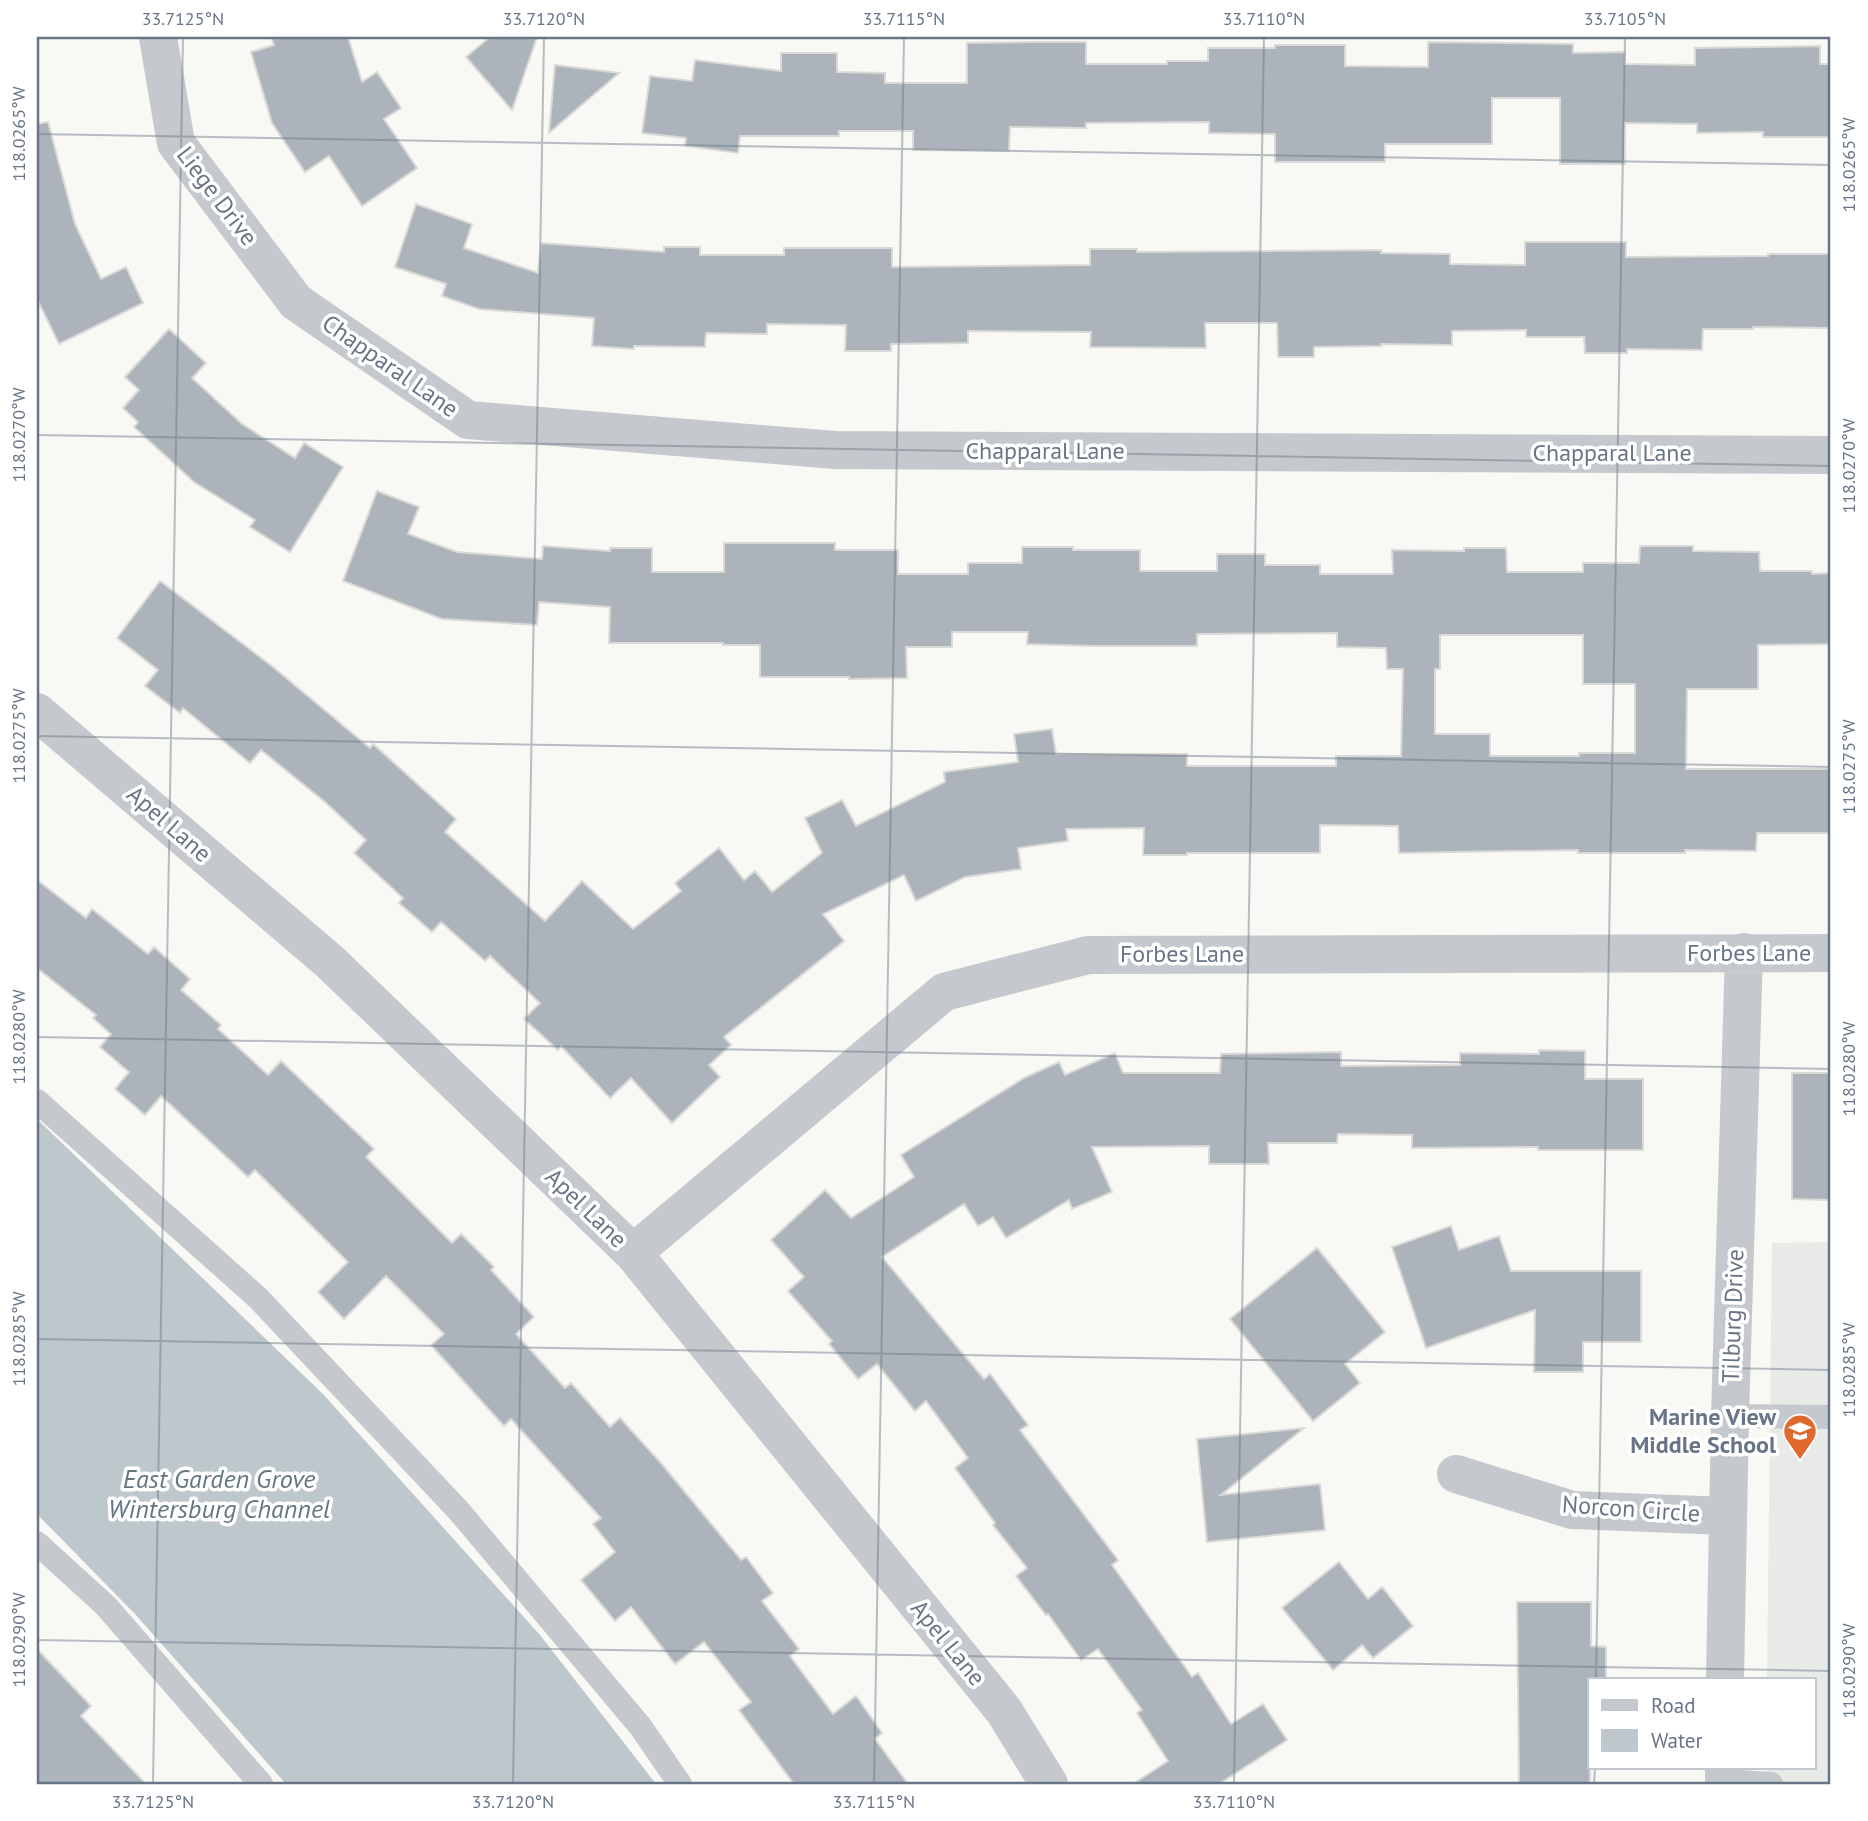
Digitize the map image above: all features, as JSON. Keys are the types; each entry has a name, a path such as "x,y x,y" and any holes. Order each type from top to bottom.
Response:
{"street":[{"name":"Liege Drive","path":"158,37 176,143 296,302"},
{"name":"Chapparal Lane","path":"296,302 468,420 835,450 1831,454"},
{"name":"Apel Lane","path":"37,712 328,961 633,1253 1004,1712 1049,1784"},
{"name":"Tilburg Drive","path":"1725,1678 1727,1516 1744,952"},
{"name":"Forbes Lane","path":"633,1253 944,992 1088,954 1831,953"},
{"name":"Norcon Circle","path":"1456,1474 1572,1510 1727,1516"}],"lane":[{"path":"37,1101 258,1298 458,1510 640,1726 680,1784"},
{"path":"1730,1416 1831,1417"},
{"path":"37,1543 106,1606 261,1784"},
{"path":"1724,1777 1771,1784"}],"shaded area":[{"name":"Marine View Middle School","path":"1831,1242 1831,1784 1765,1784 1766,1769 1815,1769 1815,1678 1767,1678 1772,1243"}],"water":[{"name":"East Garden Grove Wintersburg Channel","path":"37,1119 323,1394 540,1635 656,1784 286,1784 135,1614 37,1514"}],"building":[{"path":"271,37 348,37 362,82 377,72 401,108 384,119 417,168 362,206 329,156 305,172 272,123 251,52 274,45"},
{"path":"490,37 537,37 512,110 466,57"},
{"path":"1086,42 1086,64 1208,61 1208,48 1345,45 1345,66 1428,67 1428,42 1573,44 1573,53 1625,52 1625,64 1695,65 1695,48 1820,46 1820,64 1831,64 1831,137 1763,137 1763,132 1697,133 1697,124 1625,123 1625,164 1560,164 1560,98 1492,98 1492,144 1385,144 1385,162 1275,162 1275,134 1209,133 1209,122 1086,123 1086,128 1010,127 1009,151 913,150 913,131 839,131 839,136 740,136 738,153 685,146 686,138 642,133 650,76 692,81 695,60 781,71 781,53 837,53 837,72 885,73 885,83 967,83 967,43"},
{"path":"555,65 619,73 549,133"},
{"path":"48,122 75,224 101,279 126,267 143,303 59,344 37,299 37,124"},
{"path":"416,204 472,224 464,248 538,273 541,243 664,252 664,247 700,247 700,255 784,255 784,248 892,248 892,267 1090,265 1090,249 1137,249 1137,252 1381,250 1381,253 1450,254 1450,264 1525,265 1525,242 1626,242 1626,257 1831,254 1831,328 1703,329 1702,350 1627,349 1627,353 1585,353 1584,337 1526,337 1526,330 1452,331 1452,345 1314,347 1314,357 1278,357 1277,323 1205,323 1206,348 1090,347 1091,332 968,331 968,343 891,344 891,351 845,351 846,325 767,324 767,334 706,333 705,347 634,346 634,349 592,346 594,318 479,309 442,296 446,284 395,267"},
{"path":"169,329 206,363 192,378 242,424 295,458 304,443 343,467 290,552 250,527 255,520 194,482 134,427 138,422 123,408 139,390 125,377"},
{"path":"377,491 419,507 408,534 457,552 542,559 543,546 610,551 610,548 652,548 652,572 724,572 724,543 835,543 835,550 898,550 898,574 968,574 968,563 1022,563 1022,547 1140,550 1140,571 1217,571 1217,554 1265,554 1265,565 1320,565 1320,574 1393,574 1392,550 1464,551 1464,548 1506,548 1507,572 1583,572 1583,563 1639,563 1640,546 1693,546 1693,551 1759,552 1760,571 1831,573 1831,644 1758,645 1758,689 1687,689 1686,769 1831,769 1831,833 1757,833 1756,851 1399,853 1398,826 1320,825 1320,853 1143,855 1144,828 1066,829 1068,841 1018,848 1021,869 965,877 916,901 904,875 823,914 844,941 724,1037 731,1045 709,1065 720,1077 672,1123 631,1078 610,1098 561,1046 558,1050 524,1019 540,1003 490,956 485,961 441,922 432,932 399,903 403,898 354,853 366,840 325,802 261,750 250,763 183,708 180,713 145,686 158,670 117,638 160,581 273,667 370,748 373,744 456,819 445,832 545,921 582,881 633,929 681,891 675,883 719,848 744,880 755,871 772,892 822,853 805,818 842,800 856,826 945,782 944,772 1018,762 1014,734 1052,729 1056,754 1187,754 1187,766 1336,766 1336,756 1401,756 1403,669 1387,669 1386,648 1337,647 1337,633 1197,634 1197,646 1093,646 1027,644 1028,632 952,632 952,647 906,647 907,678 760,677 760,645 609,643 610,607 539,602 537,625 442,619 343,581","holes":["1440,635 1583,635 1583,684 1635,684 1635,753 1490,756 1490,734 1435,734 1435,669 1440,669"]},
{"path":"37,880 86,918 92,909 148,954 154,947 190,979 181,990 221,1025 218,1029 268,1075 281,1061 374,1149 366,1157 452,1243 461,1234 494,1267 491,1270 534,1317 516,1334 565,1388 571,1383 610,1427 620,1418 741,1560 746,1557 773,1593 762,1601 799,1649 790,1656 833,1714 856,1696 882,1733 875,1739 908,1784 794,1784 739,1710 751,1702 704,1642 675,1664 631,1607 615,1621 581,1580 615,1552 593,1524 601,1518 511,1419 504,1426 431,1345 444,1334 386,1276 344,1319 318,1292 348,1262 255,1170 248,1177 161,1096 145,1115 115,1089 129,1072 100,1047 111,1034 93,1018 96,1015 37,968"},
{"path":"1539,1050 1585,1051 1585,1079 1643,1079 1643,1150 1412,1148 1412,1135 1338,1134 1337,1143 1268,1143 1269,1164 1209,1164 1209,1146 1092,1147 1112,1192 1072,1209 1069,1200 1006,1238 993,1217 978,1226 964,1204 882,1257 984,1379 990,1374 1028,1425 1020,1430 1118,1560 1112,1565 1192,1677 1198,1673 1231,1724 1263,1704 1287,1740 1219,1784 1133,1784 1168,1761 1137,1713 1142,1710 1098,1649 1081,1660 1016,1576 1027,1568 993,1525 995,1523 955,1468 968,1458 926,1401 915,1411 877,1364 858,1379 829,1344 832,1341 788,1291 804,1277 771,1240 825,1190 851,1218 914,1177 901,1155 1024,1078 1059,1062 1065,1075 1115,1053 1123,1073 1220,1073 1221,1054 1341,1052 1341,1066 1460,1065 1460,1053 1539,1054"},
{"path":"1792,1073 1831,1073 1831,1200 1792,1199"},
{"path":"1451,1226 1459,1250 1499,1236 1511,1271 1641,1271 1641,1342 1583,1342 1583,1372 1534,1372 1535,1310 1426,1348 1392,1247"},
{"path":"1317,1248 1385,1332 1345,1364 1360,1383 1313,1421 1230,1319"},
{"path":"1304,1428 1221,1495 1320,1484 1325,1530 1207,1542 1197,1439"},
{"path":"1339,1562 1368,1599 1382,1587 1413,1626 1373,1658 1362,1645 1333,1670 1282,1608"},
{"path":"1517,1602 1591,1602 1591,1646 1606,1647 1606,1678 1588,1678 1590,1784 1519,1784"},
{"path":"37,1649 91,1706 81,1716 146,1784 37,1784"}],"place":[{"name":"Marine View Middle School","path":"1800,1461"}]}
